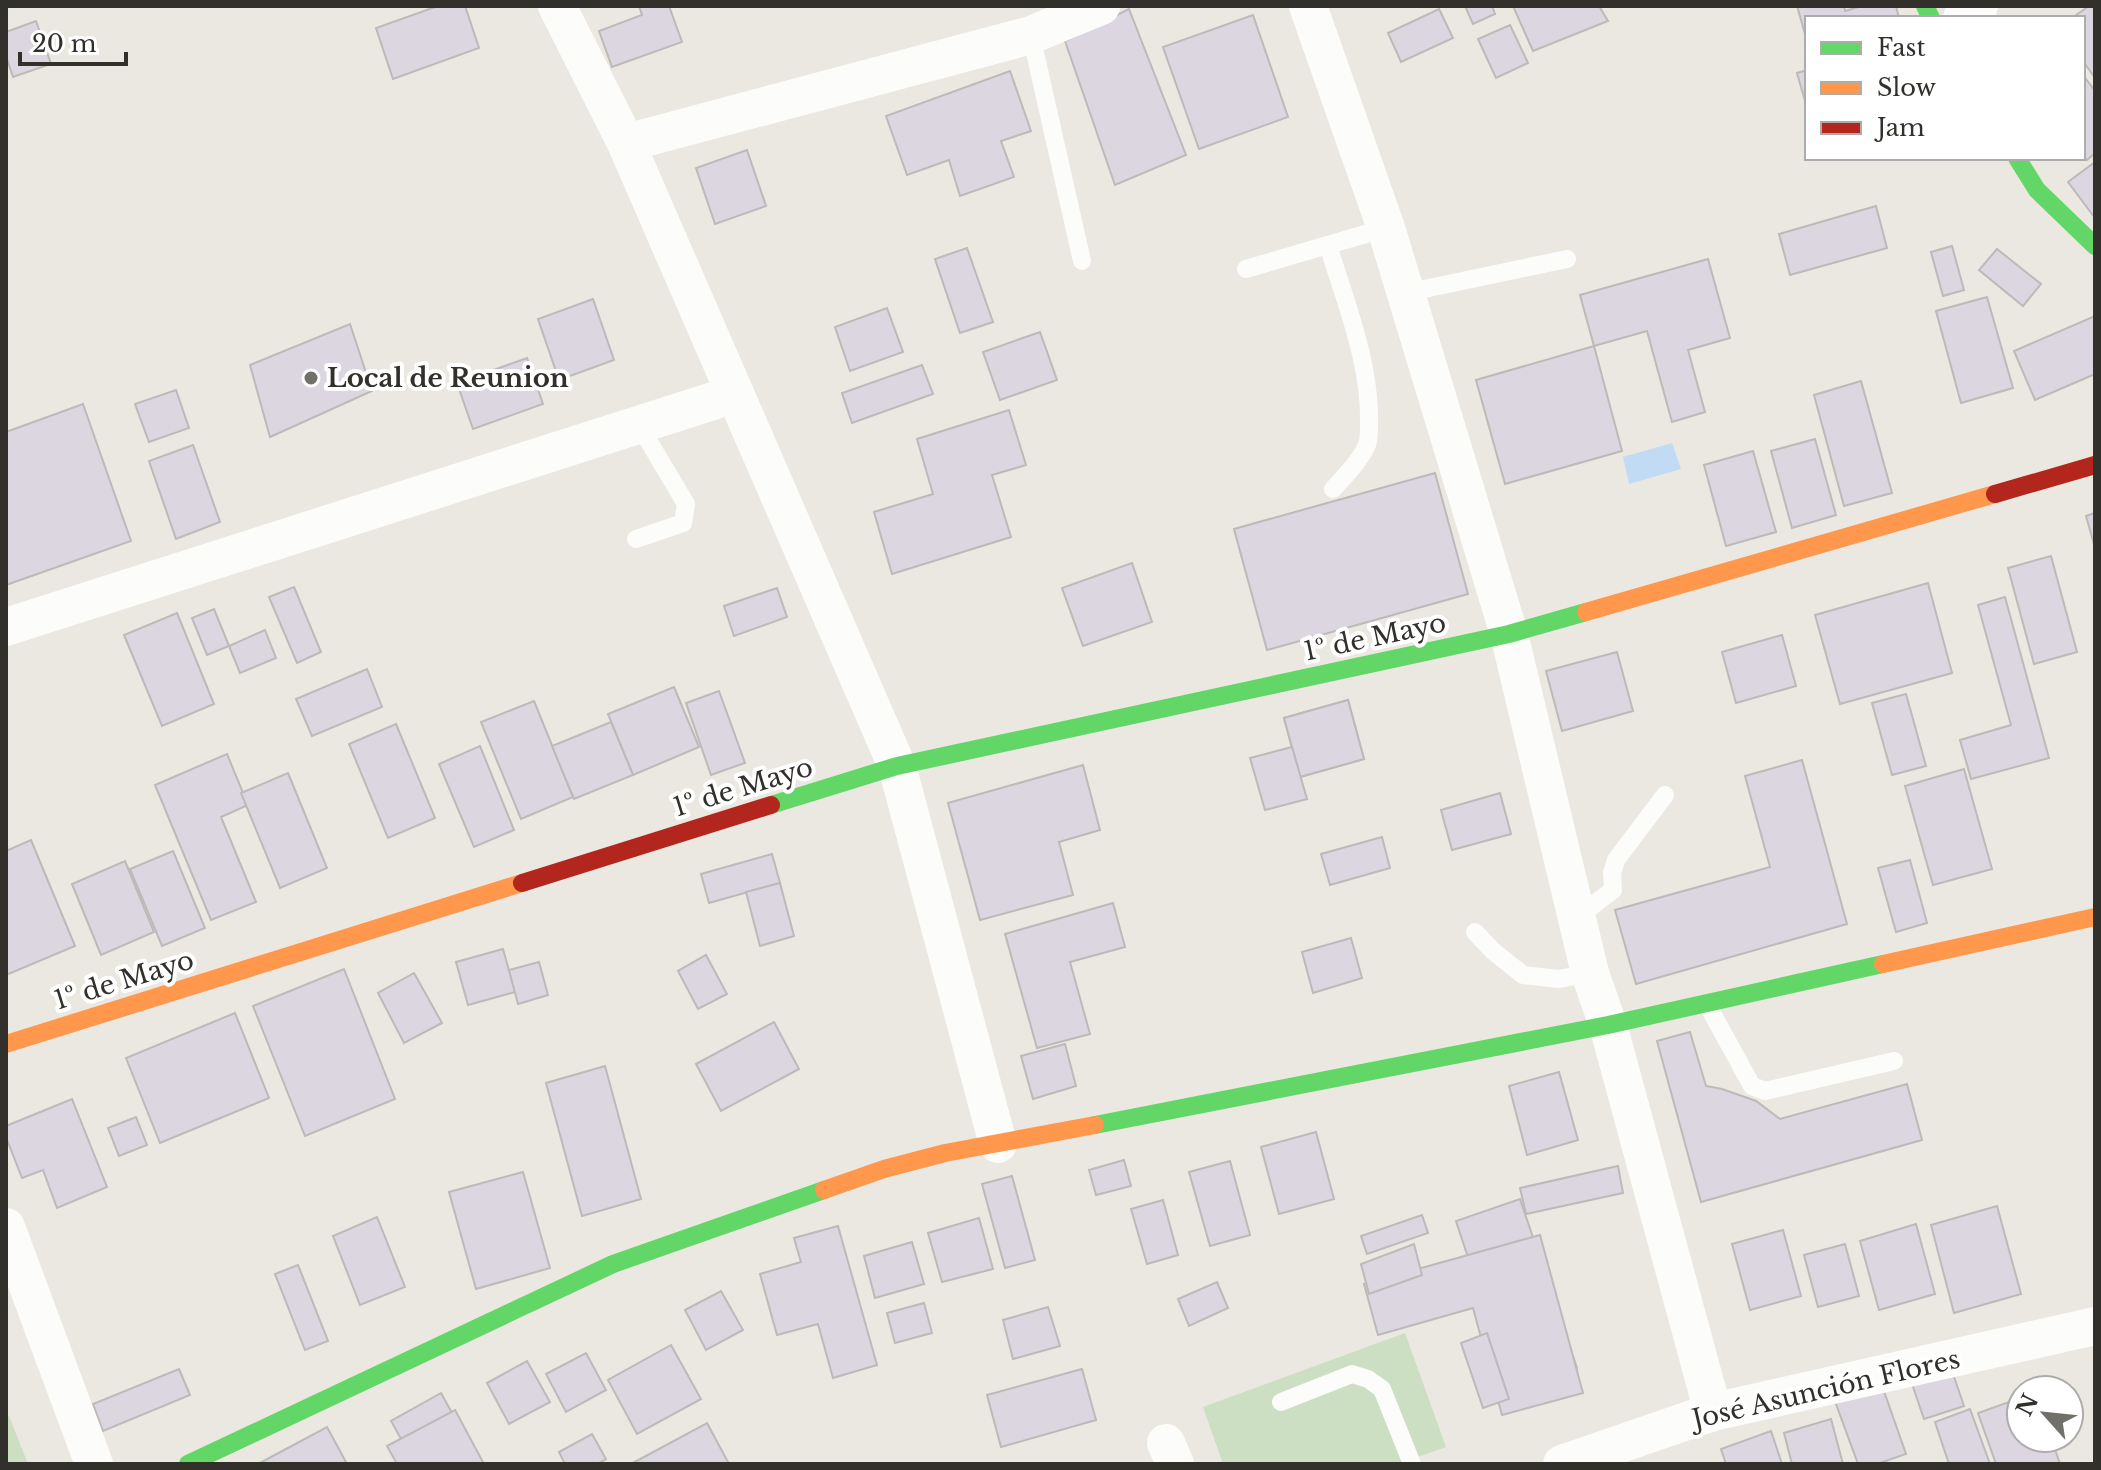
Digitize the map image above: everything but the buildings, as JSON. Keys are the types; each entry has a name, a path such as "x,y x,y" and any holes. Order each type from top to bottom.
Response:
{"street":[{"path":"557,6 626,143 897,766 998,1144"},
{"path":"626,143 1031,35 1101,6"},
{"path":"1308,6 1386,228 1509,634 1590,973 1608,1025 1713,1412"},
{"path":"2018,160 2037,190 2095,246"},
{"path":"6,627 735,394"},
{"name":"1º de Mayo","path":"6,1044 897,766 1509,634 2095,465"},
{"path":"188,1464 613,1264 884,1169 945,1153 1608,1025 2095,917"},
{"path":"6,1227 94,1464"},
{"name":"José Asunción Flores","path":"1562,1464 1605,1457 1713,1412 2095,1326"}],"lane":[{"path":"1031,35 1082,261"},
{"path":"1246,269 1386,228"},
{"path":"1328,245 1359,348 1367,381 1369,410 1368,443 1333,489"},
{"path":"1405,293 1567,259"},
{"path":"636,539 683,523 686,504 639,425"},
{"path":"1576,918 1613,890 1612,873 1616,860 1665,795"},
{"path":"1475,932 1523,975 1559,979 1590,973"},
{"path":"1707,1004 1752,1086 1758,1090 1765,1091 1894,1061"},
{"path":"1281,1402 1352,1374 1368,1379 1382,1389 1412,1464"}],"green space":[{"path":"1405,1333 1446,1447 1398,1464 1223,1464 1203,1407"},
{"path":"9,1416 28,1464 6,1464 6,1417"}],"water":[{"path":"1672,443 1681,469 1629,484 1623,457"}],"traffic: fast":[{"path":"1925,6 1930,16"},
{"path":"2018,160 2037,190 2095,246"},
{"path":"771,805 897,766 1509,634 1586,612"},
{"path":"1095,1125 1608,1025 1883,964"},
{"path":"188,1464 613,1264 824,1190"}],"traffic: slow":[{"path":"1586,612 1995,494"},
{"path":"6,1044 522,883"},
{"path":"1883,964 2095,917"},
{"path":"824,1190 884,1169 945,1153 1095,1125"}],"traffic: jam":[{"path":"1995,494 2095,465"},
{"path":"522,883 771,805"}],"place":[{"name":"Local de Reunion","path":"311,378"}]}
